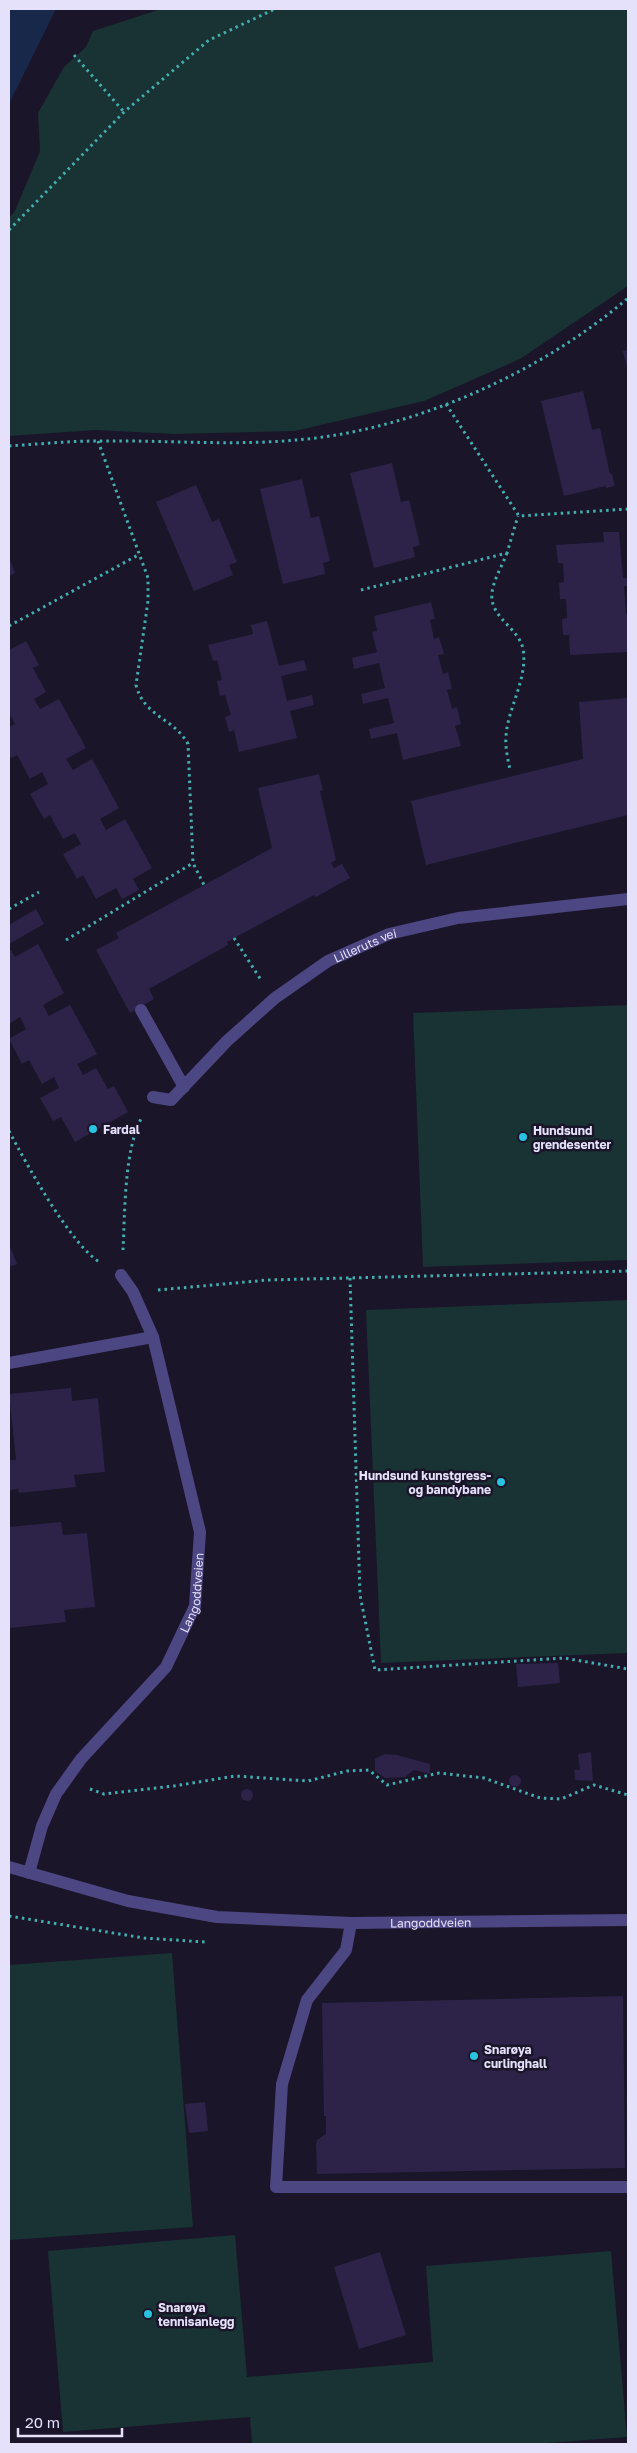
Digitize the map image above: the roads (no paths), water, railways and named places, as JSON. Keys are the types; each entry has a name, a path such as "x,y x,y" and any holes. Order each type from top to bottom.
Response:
{"street":[{"name":"Lilleruts vei","path":"153,1097 171,1100 274,998 328,961 389,934 458,918 628,899"},
{"path":"142,1010 184,1086"},
{"name":"Langoddveien","path":"29,1873 42,1826 56,1794 81,1759 166,1667 195,1606 200,1532 153,1337 133,1292 121,1275"},
{"path":"9,1363 153,1337"},
{"name":"Langoddveien","path":"9,1867 128,1900 217,1917 351,1923 628,1920"},
{"path":"351,1923 346,1950 307,2000 282,2084 276,2186 628,2187"}],"water":[{"path":"9,9 56,9 9,104"}],"place":[{"name":"Fardal","path":"93,1129"},
{"name":"Hundsund grendesenter","path":"523,1137"},
{"name":"Hundsund kunstgress- og bandybane","path":"501,1482"},
{"name":"Snarøya curlinghall","path":"474,2056"},
{"name":"Snarøya tennisanlegg","path":"148,2314"}]}
